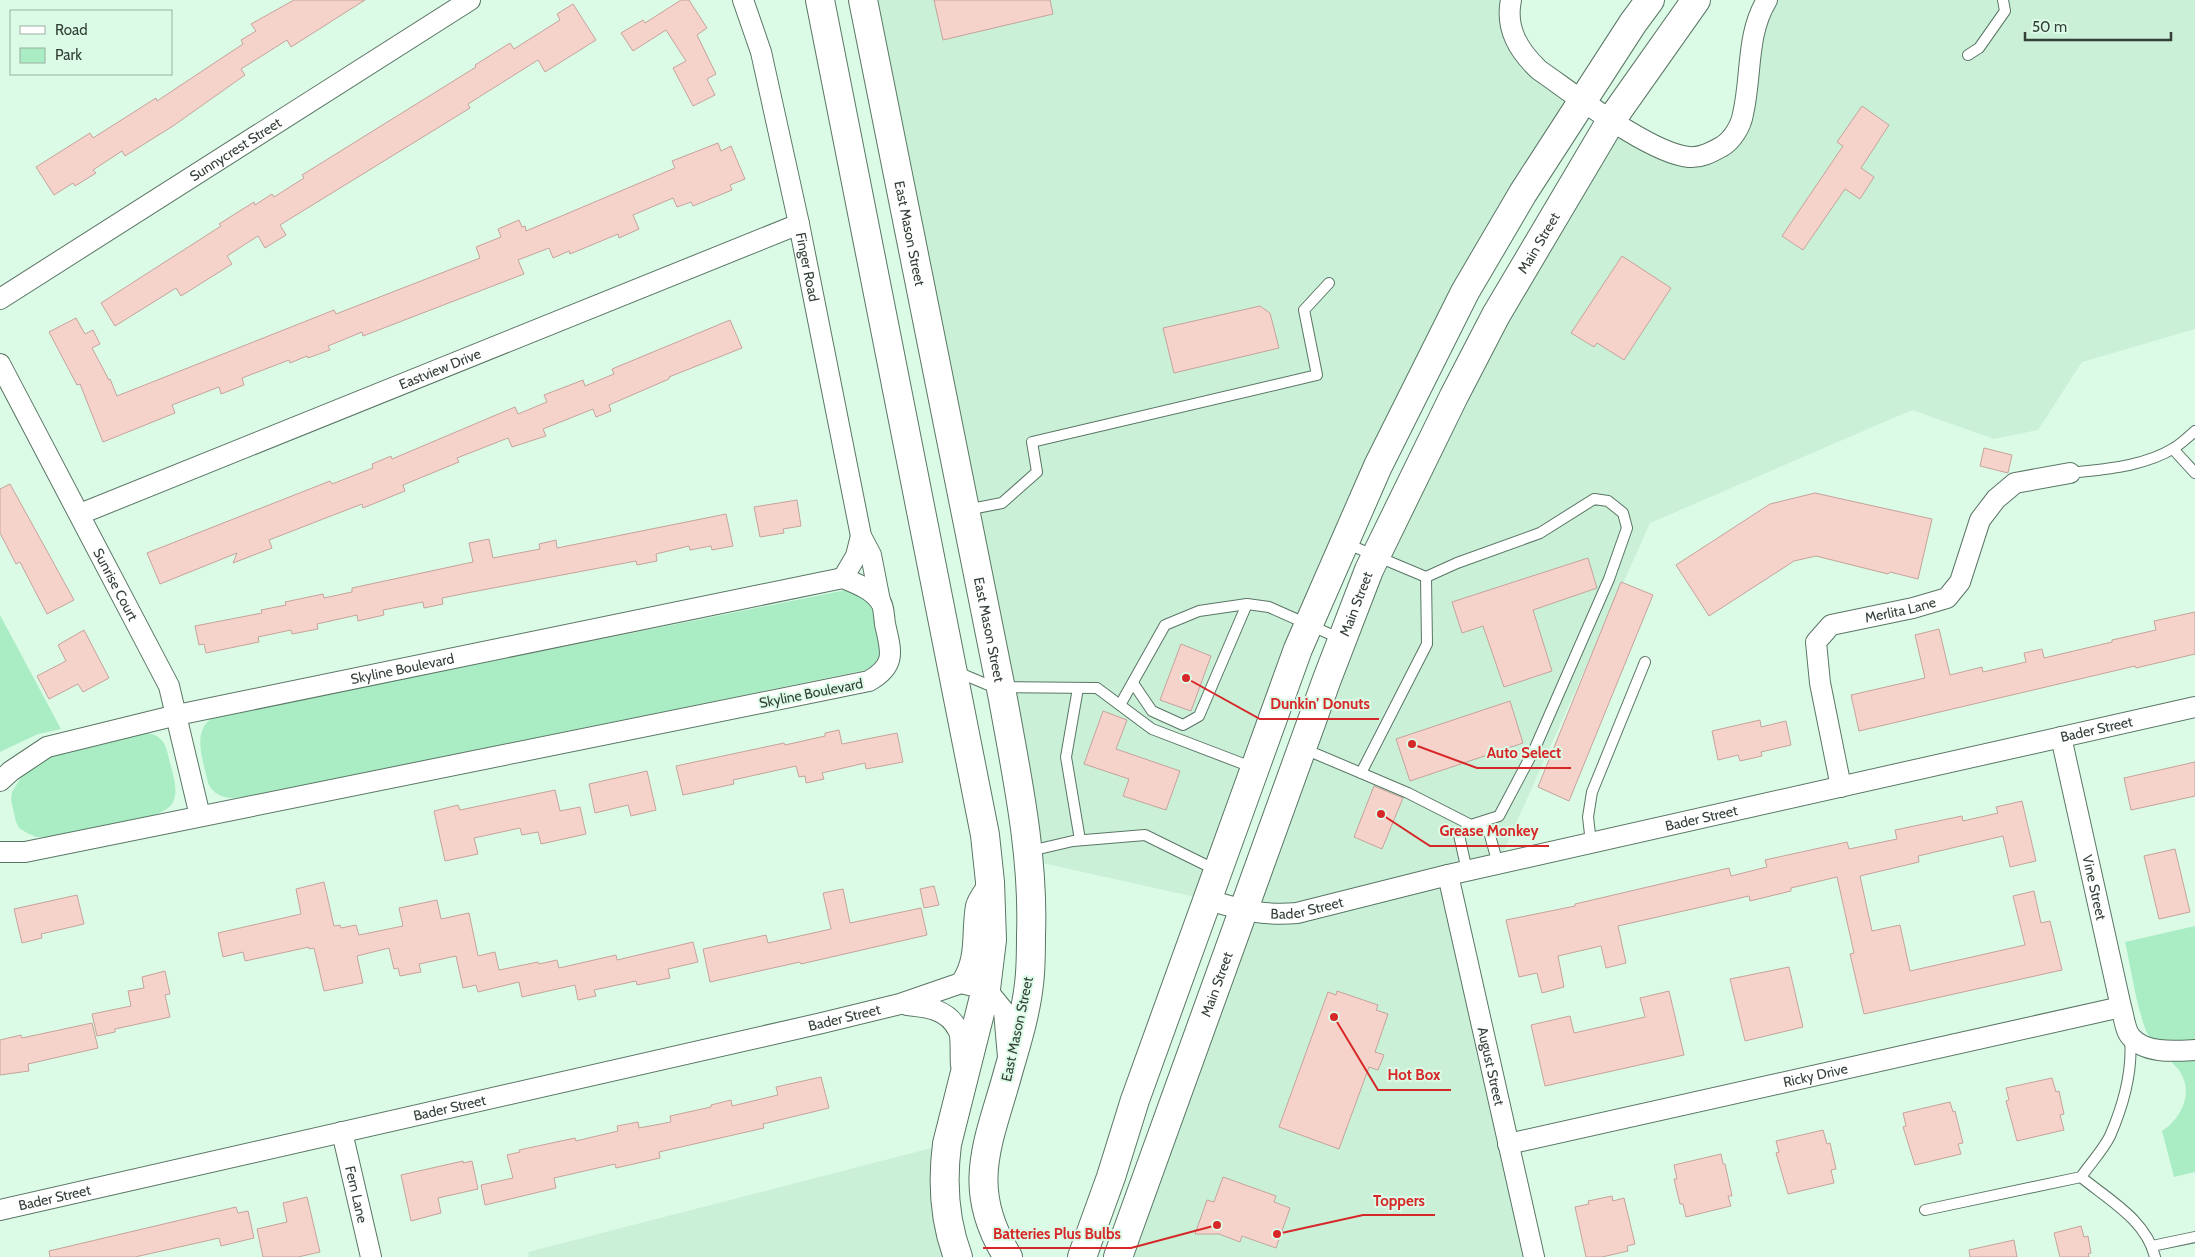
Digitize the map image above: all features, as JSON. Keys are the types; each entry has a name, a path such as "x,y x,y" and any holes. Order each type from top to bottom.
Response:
{"main road":[{"path":"820,0 985,835 990,882 992,940 973,986 963,1082 947,1144 944,1190 949,1229 958,1257"},
{"name":"East Mason Street","path":"863,0 1001,687 1018,781 1028,851 1032,894 1029,985 1010,1068 986,1148 983,1169 983,1193 989,1215 995,1234 1008,1257"},
{"path":"1082,1257 1111,1178 1135,1100 1209,900 1298,648 1378,466 1465,292 1524,193 1585,101 1633,23 1650,0"},
{"name":"Main Street","path":"1118,1257 1342,639 1376,556 1496,315 1612,119 1696,0"}],"street":[{"name":"Sunnycrest Street","path":"0,299 470,0"},
{"name":"Finger Road","path":"743,0 761,52 799,224 861,536"},
{"path":"1512,0 1509,14 1511,30 1524,55 1539,70 1654,146 1676,155 1702,156 1724,145 1734,135 1742,120 1754,29 1760,13 1768,0"},
{"name":"Eastview Drive","path":"80,514 799,224"},
{"name":"Sunrise Court","path":"0,364 169,686 200,816"},
{"name":"Merlita Lane","path":"1841,787 1820,683 1816,642 1831,625 1913,608 1947,598 1960,582 1980,520 1996,499 2015,484 2070,473"},
{"path":"861,536 856,556 843,578 863,587 880,601"},
{"name":"Skyline Boulevard","path":"0,852 26,852 869,681 881,674 888,665 892,654 871,556 861,536"},
{"name":"Skyline Boulevard","path":"0,781 11,771 47,747 177,715 843,578"},
{"name":"Bader Street","path":"1209,900 1244,912 1272,915 1297,913 1457,873 2195,707"},
{"name":"Vine Street","path":"2061,738 2121,1008 2130,1037"},
{"name":"August Street","path":"1457,873 1508,1144 1534,1257"},
{"path":"973,986 1004,1010 1010,1068"},
{"name":"Bader Street","path":"0,1210 973,986"},
{"name":"Bader Street","path":"900,1004 932,1008 945,1014 959,1030 963,1082"},
{"name":"Ricky Drive","path":"1508,1144 2121,1008"},
{"path":"2130,1037 2144,1046 2163,1050 2195,1050"},
{"name":"Fern Lane","path":"342,1132 371,1257"}],"lane":[{"path":"1968,55 1979,48 2005,11 2003,0"},
{"path":"965,510 1002,503 1037,472 1032,442 1317,375 1304,310 1329,283"},
{"path":"2070,473 2114,468 2142,461 2173,449 2195,431"},
{"path":"2173,449 2195,473"},
{"path":"1344,543 1426,577 1456,563 1540,533 1594,499 1608,501 1623,513 1627,528 1609,579 1535,748 1499,816 1471,825 1459,836 1457,873"},
{"path":"1361,773 1427,644 1426,577"},
{"path":"1133,683 1152,712 1183,725 1200,716 1247,604"},
{"path":"1120,705 1165,625 1199,611 1247,604 1270,607 1342,639"},
{"path":"1591,843 1588,817 1592,792 1645,662"},
{"path":"953,670 986,684 1001,687 1097,688 1152,729 1255,768"},
{"path":"1078,688 1066,758 1080,840"},
{"path":"1302,748 1408,793 1471,825 1489,832 1498,864"},
{"path":"1028,851 1080,840 1145,835 1219,871"},
{"path":"1924,1210 2081,1178 2109,1137 2126,1092 2130,1062 2130,1037"},
{"path":"2081,1178 2137,1222 2152,1246 2155,1257"},
{"path":"2152,1246 2195,1237"}],"shaded area":[{"path":"863,0 1511,0 1511,30 1585,101 1436,348 1209,900 1029,860"},
{"path":"1767,0 2195,0 2195,329 2082,362 2038,430 1994,439 1912,410 1650,523 1498,864 1448,875 1534,1257 1118,1257 1369,570 1612,119 1676,155 1724,145"},
{"path":"947,1144 958,1257 529,1257 528,1252"}],"green space":[{"path":"846,590 856,593 870,605 877,623 883,652 874,667 866,670 246,797 224,797 212,790 208,783 200,747 200,738 202,730 214,717"},
{"path":"0,615 61,729 38,734 0,752"},
{"path":"149,733 162,740 168,753 175,782 175,794 172,804 151,816 94,830 36,837 19,828 11,800 12,792 23,774 43,757"},
{"path":"2195,926 2195,1172 2174,1177 2162,1131 2169,1126 2180,1111 2186,1095 2185,1086 2183,1077 2178,1069 2155,1045 2145,1028 2136,997 2125,942"}],"building":[{"path":"294,0 365,0 291,47 287,40 241,69 245,75 173,126 125,156 122,151 93,170 96,173 75,186 73,183 54,195 36,167 90,133 93,138 156,98 157,101 243,44 241,40 256,31 251,24"},
{"path":"681,0 689,0 707,28 697,35 716,74 707,79 715,95 693,106 673,68 686,61 666,30 633,51 621,33 643,20 645,23"},
{"path":"934,0 1050,0 1053,14 943,40"},
{"path":"573,4 596,40 545,72 538,60 468,104 470,108 280,225 286,235 265,248 258,236 227,256 232,264 181,296 176,288 115,326 101,303 221,226 219,224 254,202 255,205 272,194 274,197 304,178 302,175 476,67 475,65 510,43 514,49 560,20 557,14"},
{"path":"1862,106 1889,125 1861,168 1874,177 1860,199 1845,189 1803,250 1782,236 1843,146 1837,142"},
{"path":"718,143 721,151 731,146 745,179 730,185 732,190 693,206 691,202 677,207 673,198 633,215 639,229 619,238 618,234 570,254 569,251 553,258 549,248 518,260 524,274 363,336 362,332 328,346 330,350 290,363 289,360 242,378 244,385 221,394 219,387 172,405 175,413 103,442 80,384 77,385 49,332 76,318 85,334 93,330 100,344 92,348 110,379 117,396 334,310 336,314 480,258 476,247 501,237 498,229 519,220 522,227 525,226 526,231 675,168 672,161"},
{"path":"1622,256 1671,288 1624,360 1597,343 1594,347 1571,333"},
{"path":"1260,306 1270,313 1279,348 1174,373 1163,328"},
{"path":"730,320 742,348 669,377 669,379 609,405 611,411 596,417 593,409 543,429 546,436 512,447 508,438 457,458 459,462 403,485 405,491 363,508 362,504 269,540 272,548 233,563 237,553 160,584 147,553 330,481 332,484 373,468 372,464 391,456 392,459 515,407 518,414 547,402 544,395 583,380 585,386 614,374 612,369"},
{"path":"1984,448 2012,455 2008,473 1980,466"},
{"path":"10,484 74,600 47,614 20,562 16,564 0,533 0,489"},
{"path":"1815,493 1932,519 1918,579 1890,572 1888,574 1816,556 1794,561 1709,616 1676,565 1770,504"},
{"path":"797,500 801,526 783,529 784,533 760,537 754,507"},
{"path":"726,514 733,546 712,550 711,546 690,550 689,546 656,554 657,561 637,565 636,561 442,598 443,604 424,608 423,602 383,610 384,615 358,621 357,615 317,624 318,629 292,634 291,630 258,637 259,642 206,653 204,644 199,645 195,626 262,613 261,610 286,605 285,602 323,594 324,598 352,592 352,588 473,562 469,543 489,539 493,558 540,549 539,544 556,540 557,548"},
{"path":"1588,558 1597,588 1533,610 1552,671 1504,687 1483,626 1462,633 1452,602"},
{"path":"1621,582 1653,595 1569,801 1538,787"},
{"path":"2195,612 2195,654 2136,668 2135,666 1859,731 1851,695 1925,678 1915,635 1939,629 1950,675 1982,667 1983,672 2026,662 2024,653 2042,649 2044,658 2112,642 2112,640 2156,630 2154,621"},
{"path":"84,630 109,678 83,692 78,684 49,699 37,676 66,661 58,645"},
{"path":"1181,644 1211,656 1191,711 1160,700"},
{"path":"1510,701 1523,743 1410,781 1396,739"},
{"path":"1103,711 1127,720 1116,749 1180,771 1166,810 1123,796 1129,779 1084,764"},
{"path":"1760,720 1761,727 1786,721 1791,745 1761,752 1762,756 1740,761 1738,755 1718,760 1712,731"},
{"path":"839,730 842,744 897,733 903,762 866,769 865,763 822,773 824,779 806,783 805,776 799,777 796,766 733,780 734,784 683,795 676,766 784,743 785,745 825,736 825,733"},
{"path":"2195,762 2195,796 2131,810 2124,778"},
{"path":"647,771 656,810 631,816 628,805 595,813 589,784"},
{"path":"1374,786 1403,798 1382,849 1354,837"},
{"path":"555,790 560,811 580,807 586,834 541,844 538,832 522,835 520,828 474,838 478,854 445,861 434,811 458,805 460,810"},
{"path":"2022,801 2036,861 2010,867 2003,836 1918,856 1919,862 1860,876 1872,931 1900,925 1910,971 2025,945 2013,896 2034,891 2041,923 2050,921 2062,970 1864,1014 1850,954 1854,953 1837,877 1791,888 1791,891 1750,901 1749,896 1618,926 1626,963 1606,968 1601,946 1558,956 1564,987 1542,993 1537,973 1519,977 1506,920 1575,906 1575,904 1729,868 1731,876 1767,867 1765,860 1847,842 1849,849 1897,839 1895,830 1962,816 1963,821 1998,813 1996,807"},
{"path":"2175,849 2190,912 2159,919 2144,856"},
{"path":"324,882 334,926 340,925 341,928 356,925 359,935 403,926 399,908 437,900 441,919 469,913 478,956 495,952 499,970 557,960 559,968 616,955 617,960 693,942 698,962 668,969 670,978 637,985 636,981 594,990 596,996 578,1000 575,985 522,997 519,982 478,992 476,985 463,988 456,956 419,964 421,972 400,976 398,968 394,969 389,948 357,956 363,983 324,991 314,948 309,949 309,947 245,961 243,952 223,957 218,933 301,914 296,889"},
{"path":"934,886 939,905 924,908 920,889"},
{"path":"843,889 850,923 921,908 927,935 801,964 800,962 710,982 703,949 766,935 768,943 831,929 823,893"},
{"path":"77,895 84,924 41,934 42,938 22,943 14,909"},
{"path":"1789,967 1803,1027 1745,1041 1730,979"},
{"path":"165,971 170,994 165,995 170,1017 115,1029 115,1032 97,1036 92,1014 131,1006 128,991 144,988 142,977"},
{"path":"1337,991 1378,1005 1376,1010 1388,1014 1375,1052 1384,1055 1378,1070 1369,1067 1339,1149 1279,1127 1328,992 1336,995"},
{"path":"1669,991 1684,1055 1545,1086 1531,1025 1570,1016 1574,1033 1645,1017 1640,998"},
{"path":"92,1023 98,1048 28,1064 29,1071 0,1075 0,1040 21,1035 22,1038"},
{"path":"821,1077 829,1108 763,1124 764,1128 659,1152 660,1158 616,1168 615,1164 554,1178 556,1188 485,1205 481,1185 513,1178 507,1155 520,1152 519,1150 575,1138 576,1141 618,1131 617,1126 638,1122 639,1128 671,1122 670,1116 711,1107 711,1105 731,1100 732,1106 778,1095 776,1087"},
{"path":"2052,1078 2056,1092 2059,1091 2064,1114 2060,1115 2064,1130 2017,1141 2006,1101 2009,1100 2006,1088"},
{"path":"1950,1102 1953,1112 1955,1111 1963,1143 1958,1144 1961,1154 1915,1165 1903,1127 1906,1126 1903,1113"},
{"path":"1823,1130 1827,1144 1830,1143 1836,1169 1831,1170 1834,1183 1788,1194 1776,1153 1779,1152 1776,1141"},
{"path":"1721,1154 1732,1196 1728,1196 1731,1206 1686,1217 1683,1204 1680,1204 1674,1179 1677,1179 1674,1165"},
{"path":"463,1161 463,1163 472,1161 478,1189 438,1198 441,1213 411,1221 401,1175"},
{"path":"1223,1177 1276,1196 1274,1202 1290,1208 1276,1248 1242,1236 1240,1242 1219,1234 1195,1234 1207,1200 1214,1202"},
{"path":"1612,1196 1613,1201 1624,1198 1635,1244 1627,1246 1628,1251 1602,1257 1586,1257 1575,1207 1589,1204 1588,1201"},
{"path":"307,1197 320,1252 298,1257 263,1257 257,1229 287,1222 283,1203"},
{"path":"236,1207 238,1213 248,1211 254,1238 221,1246 219,1238 135,1257 50,1257 49,1251"},
{"path":"2081,1226 2084,1237 2088,1236 2091,1253 2088,1254 2089,1257 2060,1257 2054,1233"},
{"path":"2014,1240 2017,1257 1970,1257 1969,1250"}],"place":[{"name":"Dunkin' Donuts","path":"1186,678"},
{"name":"Auto Select","path":"1412,744"},
{"name":"Grease Monkey","path":"1381,814"},
{"name":"Hot Box","path":"1334,1017"},
{"name":"Batteries Plus Bulbs","path":"1217,1225"},
{"name":"Toppers","path":"1277,1234"}]}
